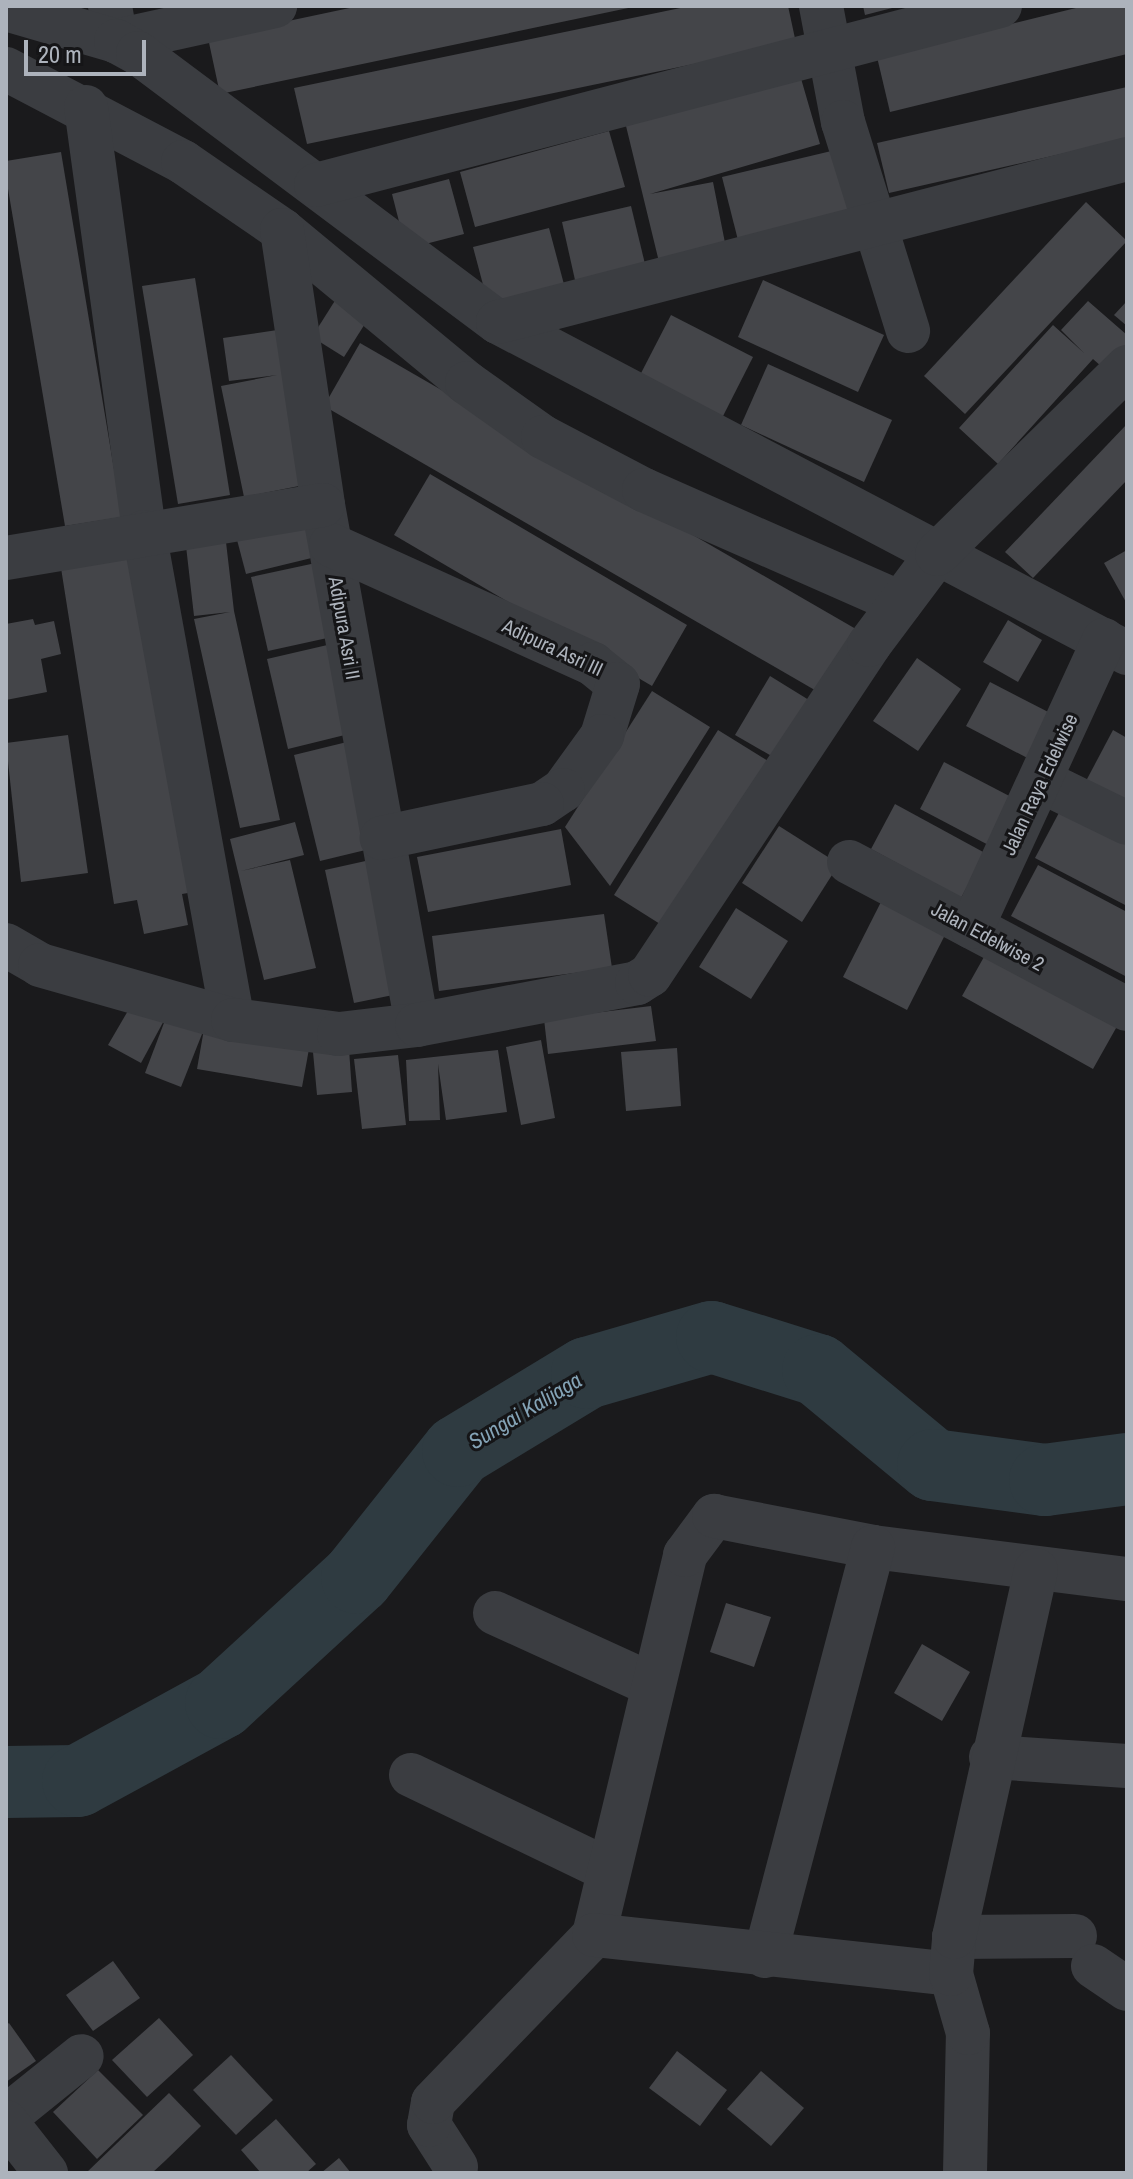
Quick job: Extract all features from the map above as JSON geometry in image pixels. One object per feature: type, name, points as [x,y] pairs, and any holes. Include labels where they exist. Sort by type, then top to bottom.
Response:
[{"type":"street","points":[[6,9],[113,24],[275,6]]},
{"type":"street","points":[[821,6],[843,122],[908,331]]},
{"type":"street","points":[[316,185],[1000,6]]},
{"type":"street","points":[[113,24],[316,185],[498,322],[937,554],[1119,640]]},
{"type":"street","points":[[6,69],[86,107],[183,162],[282,230],[467,383],[543,437],[644,490],[900,603]]},
{"type":"street","points":[[86,107],[144,532],[233,1020]]},
{"type":"street","points":[[498,322],[1127,159]]},
{"type":"street","name":"Adipura Asri II","points":[[282,230],[327,525],[417,1025]]},
{"type":"street","points":[[6,945],[40,965],[233,1020],[339,1034],[417,1025],[622,990],[650,975],[900,603],[937,554],[1127,367]]},
{"type":"street","points":[[6,558],[144,532],[327,525]]},
{"type":"street","name":"Adipura Asri III","points":[[327,525],[617,678],[618,684],[602,736],[563,790],[542,804],[382,838]]},
{"type":"street","name":"Jalan Raya Edelwise","points":[[972,927],[1043,782],[1119,640]]},
{"type":"street","points":[[1043,782],[1127,823]]},
{"type":"street","name":"Jalan Edelwise 2","points":[[849,862],[1127,1009]]},
{"type":"street","points":[[456,2167],[429,2125],[433,2102],[594,1935],[606,1869],[685,1555],[714,1516],[873,1547],[1036,1570],[1127,1579]]},
{"type":"street","points":[[765,1956],[873,1547]]},
{"type":"street","points":[[965,2173],[968,2033],[953,1956],[991,1757],[1036,1570]]},
{"type":"street","points":[[495,1613],[653,1685]]},
{"type":"street","points":[[991,1757],[1127,1766]]},
{"type":"street","points":[[411,1775],[606,1869]]},
{"type":"street","points":[[594,1935],[765,1956],[953,1956],[1098,1964]]},
{"type":"street","points":[[46,2173],[6,2120],[82,2056]]},
{"type":"building","points":[[359,6],[633,7],[220,94],[208,38]]},
{"type":"building","points":[[690,6],[788,6],[796,43],[307,144],[294,88]]},
{"type":"building","points":[[863,6],[896,6],[896,7],[865,15]]},
{"type":"building","points":[[1084,6],[1127,6],[1127,54],[890,112],[877,57]]},
{"type":"building","points":[[800,75],[820,144],[650,194],[713,182],[727,253],[660,266],[626,126]]},
{"type":"building","points":[[1127,87],[1127,139],[889,193],[877,143]]},
{"type":"building","points":[[609,131],[625,187],[475,227],[460,172]]},
{"type":"building","points":[[844,148],[863,222],[741,252],[722,177]]},
{"type":"building","points":[[61,152],[122,517],[65,526],[6,177],[6,161]]},
{"type":"building","points":[[449,179],[464,234],[406,249],[392,194]]},
{"type":"building","points":[[1086,202],[1127,241],[965,414],[924,376]]},
{"type":"building","points":[[631,206],[645,264],[575,280],[562,222]]},
{"type":"building","points":[[549,228],[566,292],[490,311],[473,247]]},
{"type":"building","points":[[195,278],[230,495],[178,504],[142,286]]},
{"type":"building","points":[[763,280],[884,335],[858,392],[738,337]]},
{"type":"building","points":[[336,299],[368,319],[344,357],[312,337]]},
{"type":"building","points":[[1088,301],[1127,335],[1127,357],[1111,375],[1093,359],[998,464],[959,428],[1053,325],[1084,353],[1061,330]]},
{"type":"building","points":[[1127,301],[1127,326],[1114,315]]},
{"type":"building","points":[[671,315],[753,357],[720,422],[638,379]]},
{"type":"building","points":[[284,329],[314,483],[244,497],[221,386],[277,375],[229,381],[223,338]]},
{"type":"building","points":[[360,343],[868,636],[832,700],[324,406]]},
{"type":"building","points":[[768,364],[892,420],[864,482],[741,425]]},
{"type":"building","points":[[1127,424],[1127,480],[1033,578],[1005,552]]},
{"type":"building","points":[[430,474],[687,625],[652,686],[394,535]]},
{"type":"building","points":[[318,515],[328,554],[246,574],[236,536]]},
{"type":"building","points":[[226,542],[234,611],[280,820],[240,828],[194,619],[230,612],[194,616],[186,546]]},
{"type":"building","points":[[1127,550],[1127,604],[1104,563]]},
{"type":"building","points":[[135,557],[188,893],[182,894],[188,925],[144,934],[137,900],[114,904],[61,568]]},
{"type":"building","points":[[325,561],[341,635],[268,651],[251,577]]},
{"type":"building","points":[[33,619],[35,625],[54,621],[61,654],[41,659],[47,692],[6,700],[6,624]]},
{"type":"building","points":[[1008,620],[1042,640],[1018,682],[983,662]]},
{"type":"building","points":[[336,643],[357,732],[288,749],[267,659]]},
{"type":"building","points":[[917,658],[961,689],[918,751],[873,721]]},
{"type":"building","points":[[770,676],[817,705],[782,762],[735,735]]},
{"type":"building","points":[[990,682],[1058,717],[1035,762],[966,726]]},
{"type":"building","points":[[652,691],[710,727],[610,886],[565,827]]},
{"type":"building","points":[[718,730],[773,764],[668,929],[614,895]]},
{"type":"building","points":[[1113,730],[1127,738],[1127,803],[1086,781]]},
{"type":"building","points":[[68,735],[88,873],[21,882],[6,743]]},
{"type":"building","points":[[351,741],[378,847],[320,861],[294,755]]},
{"type":"building","points":[[944,762],[1021,802],[996,849],[920,809]]},
{"type":"building","points":[[895,804],[985,853],[961,898],[871,849]]},
{"type":"building","points":[[1062,807],[1127,841],[1127,906],[1035,858]]},
{"type":"building","points":[[295,822],[304,855],[241,871],[290,860],[316,968],[264,980],[230,839]]},
{"type":"building","points":[[779,826],[839,864],[802,922],[742,883]]},
{"type":"building","points":[[561,829],[571,885],[428,912],[417,857]]},
{"type":"building","points":[[370,860],[398,994],[354,1003],[325,870]]},
{"type":"building","points":[[1038,865],[1127,912],[1127,977],[1011,916]]},
{"type":"building","points":[[883,898],[947,931],[907,1010],[843,977]]},
{"type":"building","points":[[736,908],[788,941],[751,999],[699,967]]},
{"type":"building","points":[[604,914],[612,968],[439,991],[432,936]]},
{"type":"building","points":[[989,948],[1120,1021],[1093,1069],[962,996]]},
{"type":"building","points":[[136,997],[167,1015],[141,1063],[108,1045]]},
{"type":"building","points":[[651,1006],[656,1041],[548,1054],[544,1019]]},
{"type":"building","points":[[167,1015],[204,1029],[181,1087],[145,1073]]},
{"type":"building","points":[[204,1029],[309,1049],[302,1087],[197,1069]]},
{"type":"building","points":[[541,1040],[555,1118],[521,1125],[506,1047]]},
{"type":"building","points":[[677,1048],[681,1106],[626,1111],[621,1052]]},
{"type":"building","points":[[349,1049],[352,1092],[317,1095],[313,1052]]},
{"type":"building","points":[[498,1050],[507,1112],[446,1120],[438,1064],[440,1120],[409,1121],[406,1060]]},
{"type":"building","points":[[398,1055],[406,1125],[362,1129],[354,1059]]},
{"type":"building","points":[[726,1603],[771,1617],[754,1667],[710,1652]]},
{"type":"building","points":[[922,1644],[970,1672],[942,1721],[894,1693]]},
{"type":"building","points":[[113,1961],[140,1998],[93,2031],[66,1995]]},
{"type":"building","points":[[159,2018],[193,2055],[147,2097],[112,2060]]},
{"type":"building","points":[[9,2023],[36,2061],[6,2082],[6,2025]]},
{"type":"building","points":[[677,2051],[727,2090],[700,2126],[649,2088]]},
{"type":"building","points":[[231,2055],[273,2100],[236,2135],[193,2090]]},
{"type":"building","points":[[98,2070],[143,2115],[97,2159],[53,2112]]},
{"type":"building","points":[[761,2071],[804,2108],[771,2146],[727,2109]]},
{"type":"building","points":[[169,2093],[201,2126],[166,2160],[152,2173],[86,2173]]},
{"type":"building","points":[[276,2119],[316,2164],[306,2173],[261,2173],[241,2150]]},
{"type":"building","points":[[339,2158],[351,2173],[321,2173]]},
{"type":"waterway","name":"Sungai Kalijaga","points":[[6,1782],[78,1781],[221,1703],[357,1578],[458,1451],[587,1373],[712,1337],[818,1370],[933,1465],[1045,1480],[1127,1469]]}]
